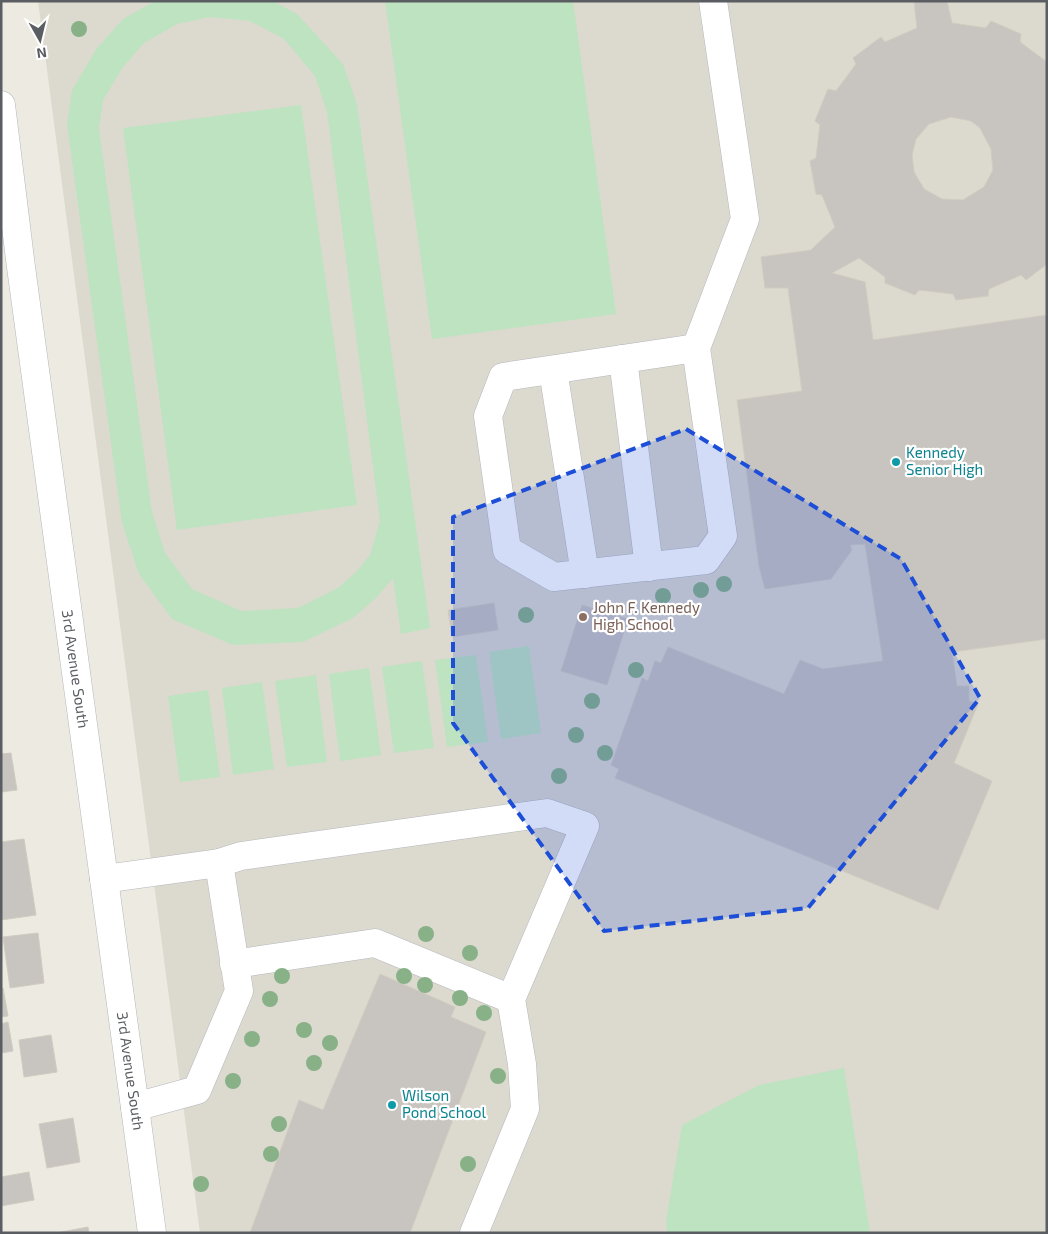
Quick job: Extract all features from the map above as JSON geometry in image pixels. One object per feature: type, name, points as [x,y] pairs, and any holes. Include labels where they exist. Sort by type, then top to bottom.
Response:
[{"type":"street","points":[[696,348],[503,377],[488,416],[507,550],[554,577],[706,560],[723,536],[696,348],[745,218],[712,1]]},
{"type":"street","name":"3rd Avenue South","points":[[1,105],[11,268],[104,879],[152,1233]]},
{"type":"street","points":[[623,359],[649,566]]},
{"type":"street","points":[[553,370],[585,574]]},
{"type":"street","points":[[104,879],[220,863],[241,856],[547,813],[585,826],[511,999],[522,1064],[525,1110],[474,1233]]},
{"type":"street","points":[[135,1107],[196,1090],[239,991],[220,863]]},
{"type":"street","points":[[234,964],[375,943],[511,999]]},
{"type":"highlighted area","points":[[686,429],[901,559],[980,698],[808,908],[604,931],[453,723],[453,517]]},
{"type":"shaded area","name":"John F. Kennedy High School","points":[[38,1],[1047,1],[1047,1233],[200,1233]]},
{"type":"green space","points":[[155,1],[273,1],[297,14],[343,64],[357,104],[430,628],[401,634],[393,578],[376,598],[353,618],[303,642],[233,645],[172,619],[139,574],[122,523],[67,125],[72,90],[97,48],[123,19]],"holes":[[[210,17],[250,21],[284,39],[315,76],[327,112],[380,521],[370,555],[356,572],[338,588],[298,608],[241,611],[192,589],[165,553],[152,512],[99,129],[103,100],[123,67],[144,43],[177,24]]]},
{"type":"green space","points":[[385,1],[573,1],[616,314],[432,339]]},
{"type":"green space","points":[[301,105],[357,505],[177,530],[123,128]]},
{"type":"green space","points":[[529,646],[541,733],[501,739],[489,652]]},
{"type":"green space","points":[[476,655],[488,742],[447,747],[435,660]]},
{"type":"green space","points":[[422,661],[434,748],[394,753],[382,667]]},
{"type":"green space","points":[[369,668],[381,755],[340,761],[329,674]]},
{"type":"green space","points":[[316,675],[327,762],[287,767],[275,681]]},
{"type":"green space","points":[[262,682],[274,769],[233,775],[222,688]]},
{"type":"green space","points":[[208,690],[220,777],[180,782],[168,696]]},
{"type":"green space","points":[[844,1068],[870,1233],[667,1233],[666,1221],[682,1125],[759,1085]]},
{"type":"building","name":"Kennedy Senior High","points":[[914,1],[947,1],[952,23],[986,28],[991,21],[1021,34],[1020,42],[1047,62],[1047,264],[1026,280],[1021,275],[989,289],[988,296],[956,300],[953,294],[919,290],[915,295],[885,283],[885,277],[859,258],[832,273],[865,282],[873,340],[1047,315],[1047,639],[952,652],[957,686],[969,686],[969,701],[978,704],[954,763],[992,781],[938,910],[615,778],[619,769],[611,765],[642,678],[648,681],[655,661],[661,663],[668,647],[784,694],[800,660],[823,669],[883,661],[865,544],[850,545],[852,550],[831,579],[765,589],[759,566],[737,400],[802,391],[788,288],[765,288],[761,257],[811,250],[835,227],[822,195],[816,194],[810,161],[816,158],[820,125],[815,121],[828,89],[836,91],[856,64],[853,58],[881,37],[885,42],[917,28]],"holes":[[[951,117],[971,121],[980,128],[991,149],[993,170],[984,187],[963,200],[942,199],[924,189],[914,172],[912,155],[916,139],[929,124]]]},
{"type":"building","points":[[494,603],[498,630],[452,637],[448,610]]},
{"type":"building","points":[[582,605],[628,619],[607,685],[561,671]]},
{"type":"building","points":[[11,753],[17,790],[1,792],[1,754]]},
{"type":"building","points":[[24,839],[36,915],[1,920],[1,842]]},
{"type":"building","points":[[38,933],[44,983],[10,988],[3,937]]},
{"type":"building","name":"Wilson Pond School","points":[[380,974],[455,1007],[451,1017],[486,1032],[410,1233],[250,1233],[299,1100],[323,1110]]},
{"type":"building","points":[[1,988],[3,988],[8,1016],[1,1017]]},
{"type":"building","points":[[8,1022],[13,1051],[1,1053],[1,1024]]},
{"type":"building","points":[[51,1035],[57,1072],[24,1077],[19,1040]]},
{"type":"building","points":[[73,1118],[80,1162],[47,1168],[39,1124]]},
{"type":"building","points":[[29,1172],[34,1200],[1,1206],[1,1177]]},
{"type":"building","points":[[88,1227],[89,1233],[56,1233]]},
{"type":"place","name":"Kennedy Senior High","points":[[896,462]]},
{"type":"place","name":"John F. Kennedy High School","points":[[583,617]]},
{"type":"place","name":"Wilson Pond School","points":[[392,1105]]}]
